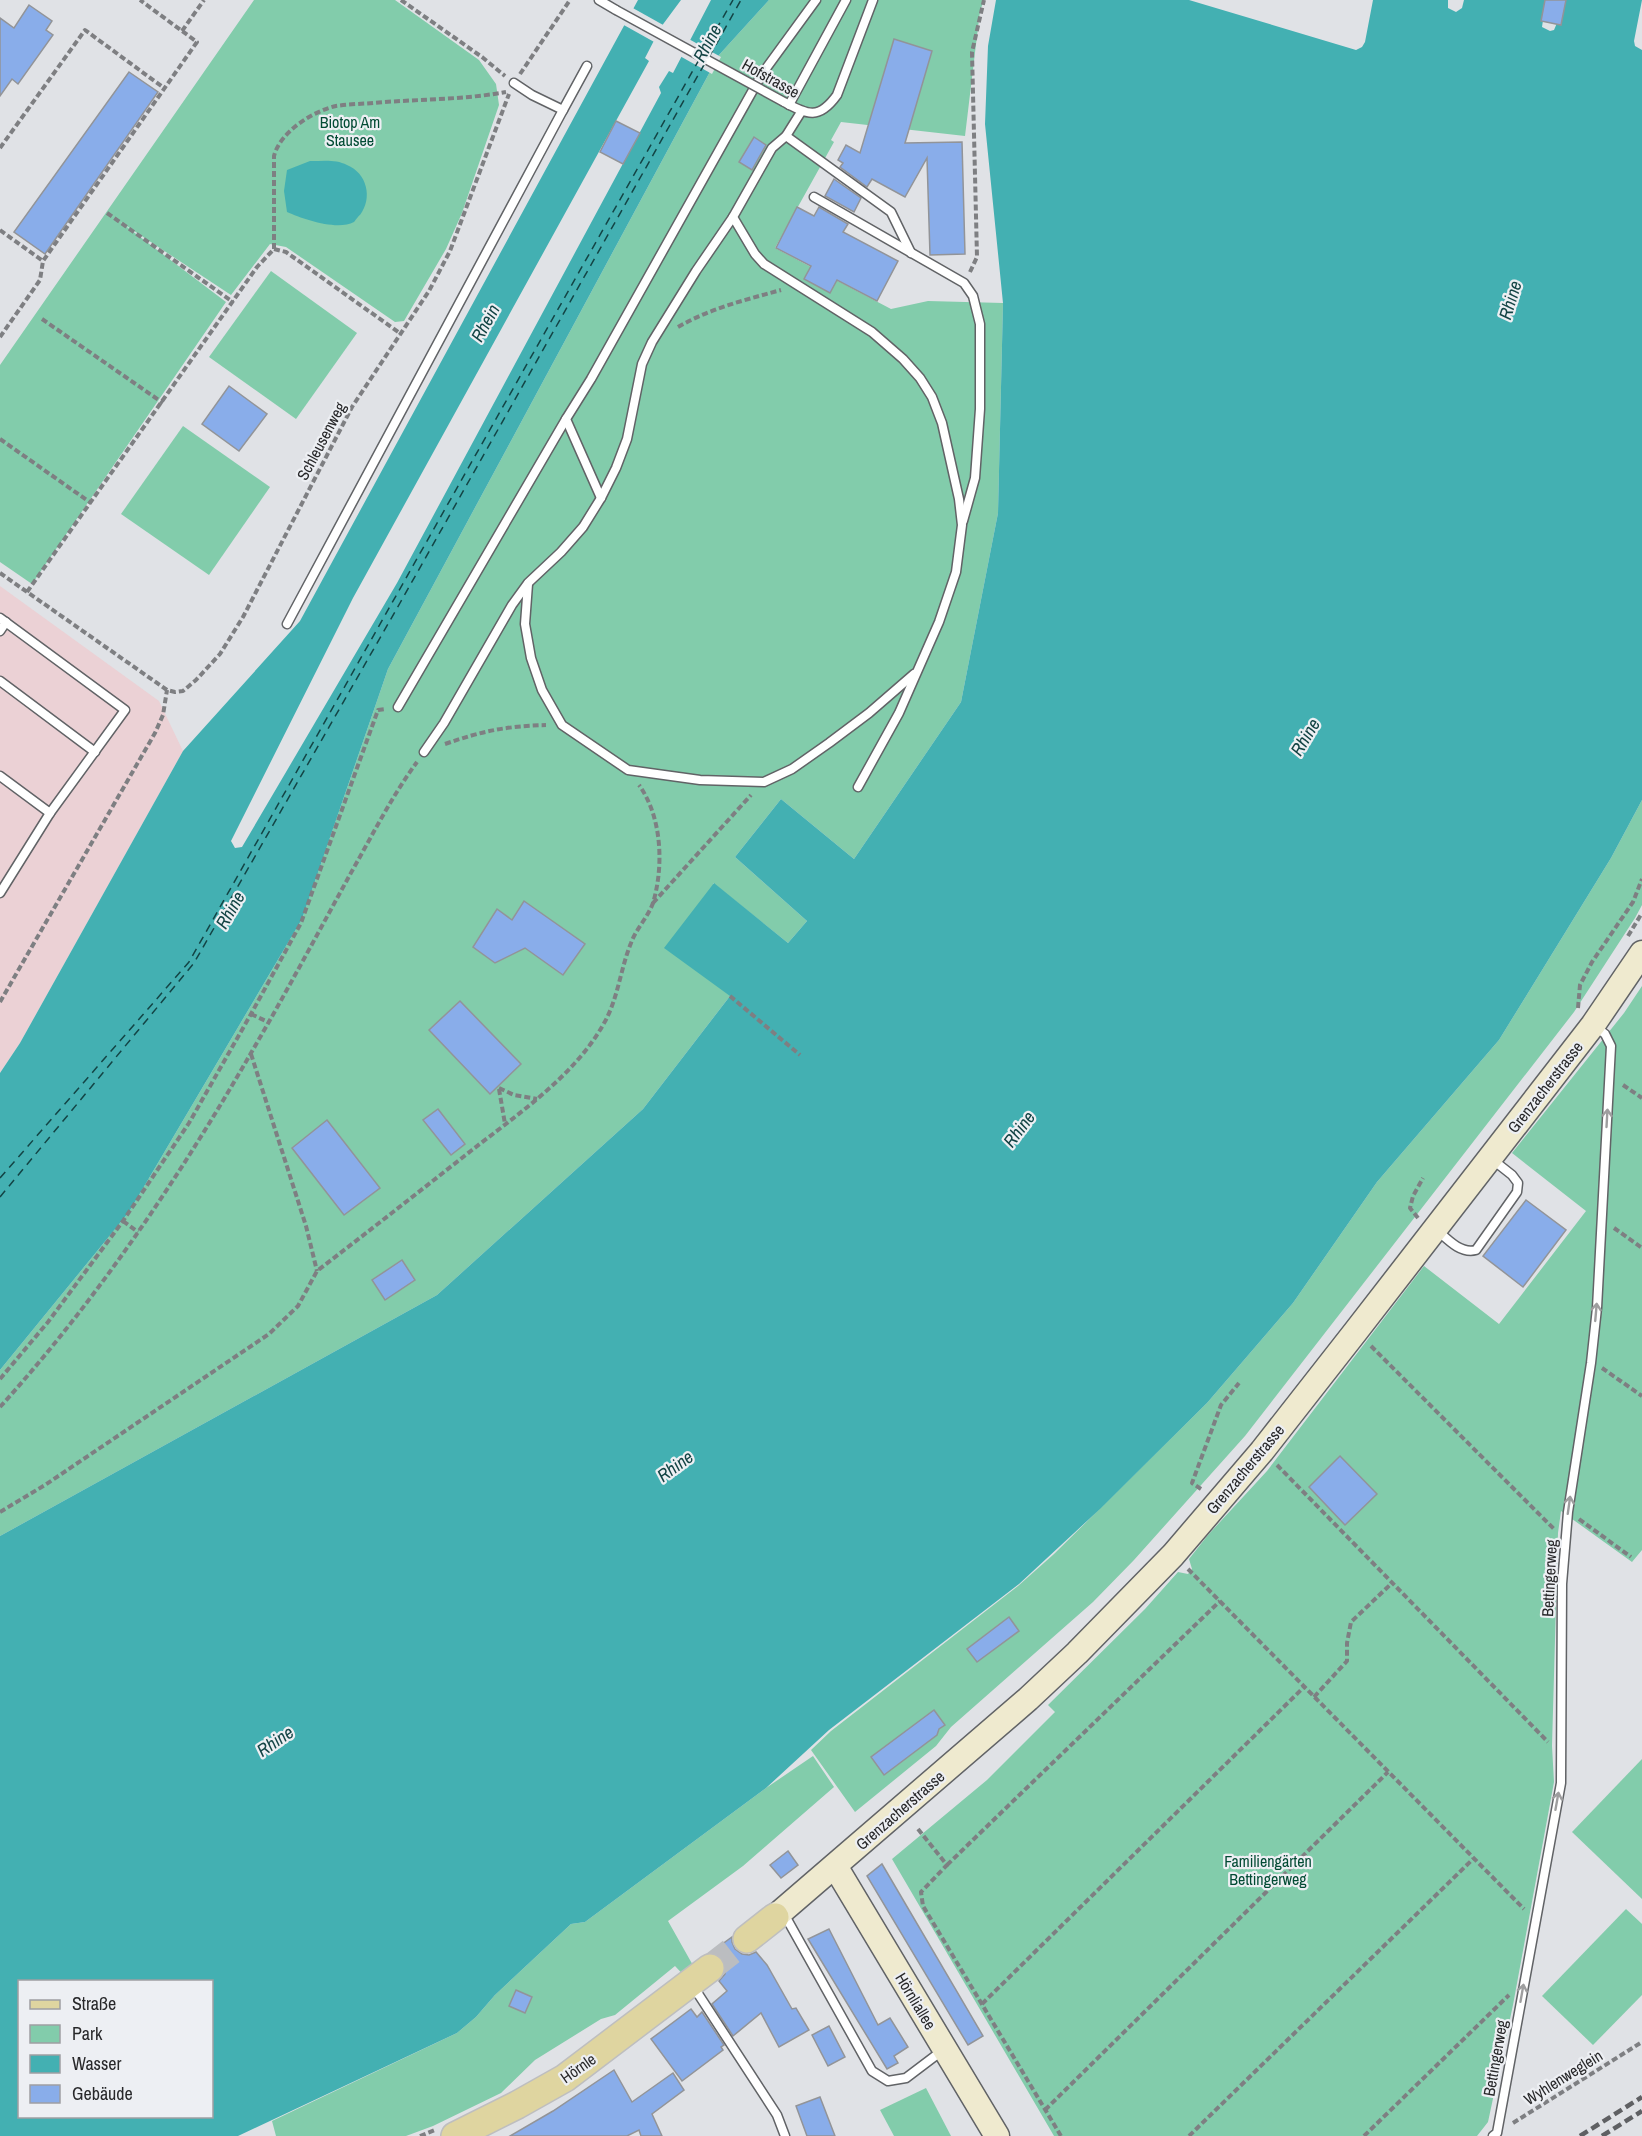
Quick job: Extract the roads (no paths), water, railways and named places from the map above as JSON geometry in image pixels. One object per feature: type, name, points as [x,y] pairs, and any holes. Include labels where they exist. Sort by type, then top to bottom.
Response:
[{"type":"main road","name":"Grenzacherstrasse","points":[[779,1914],[1029,1699],[1173,1555],[1262,1450],[1356,1332],[1426,1219],[1490,1158],[1588,1014],[1642,953]]},
{"type":"main road","name":"Hörnliallee","points":[[835,1866],[997,2136]]},
{"type":"main road","points":[[747,1939],[779,1914]]},
{"type":"main road","name":"Hörnle","points":[[455,2136],[565,2078],[700,1975]]},
{"type":"lane","name":"Hofstrasse","points":[[598,0],[801,112],[813,113],[823,110],[837,95],[873,0]]},
{"type":"lane","points":[[398,707],[608,349],[762,74],[816,0]]},
{"type":"lane","points":[[786,103],[846,0]]},
{"type":"lane","points":[[287,624],[587,66]]},
{"type":"lane","points":[[512,87],[563,110]]},
{"type":"lane","points":[[424,752],[444,723],[512,605],[528,584],[583,527],[601,498],[627,439],[642,364],[652,342],[733,217],[772,148],[786,136],[801,112]]},
{"type":"lane","points":[[786,136],[891,212],[911,253]]},
{"type":"lane","points":[[814,197],[964,283],[973,296],[980,324],[980,398],[975,478],[962,525],[956,572],[939,622],[899,713],[858,788]]},
{"type":"lane","points":[[733,217],[755,254],[764,264],[872,332],[903,359],[920,378],[932,397],[942,423],[962,525]]},
{"type":"lane","points":[[566,419],[601,498]]},
{"type":"lane","points":[[528,584],[525,624],[531,658],[543,690],[562,725],[628,770],[700,780],[764,782],[792,769],[829,743],[917,672]]},
{"type":"lane","points":[[0,631],[3,620],[125,710],[50,813],[0,893]]},
{"type":"lane","points":[[0,681],[95,752]]},
{"type":"lane","points":[[0,776],[50,813]]},
{"type":"lane","name":"Bettingerweg","points":[[1495,2134],[1561,1783],[1562,1584],[1568,1512],[1591,1363],[1597,1308],[1610,1076],[1611,1046],[1605,1034],[1588,1014]]},
{"type":"lane","points":[[1426,1219],[1461,1249],[1469,1252],[1476,1250],[1517,1192],[1518,1183],[1512,1175],[1490,1158]]},
{"type":"lane","points":[[779,1914],[872,2072],[888,2080],[906,2078],[945,2049]]},
{"type":"lane","name":"Hörnle","points":[[700,1975],[777,2115],[785,2136]]},
{"type":"water","points":[[638,0],[681,0],[661,27],[645,58],[649,61],[353,598],[231,841],[235,848],[242,847],[397,583],[661,93],[659,87],[669,71],[673,73],[711,0],[769,0],[719,55],[388,669],[302,919],[129,1212],[0,1370],[0,1073],[20,1043],[183,751],[300,621]]},
{"type":"water","name":"Rhine","points":[[996,0],[1189,0],[1356,50],[1365,42],[1373,0],[1448,0],[1448,8],[1456,12],[1462,8],[1464,0],[1546,0],[1542,27],[1550,31],[1554,30],[1557,23],[1561,0],[1642,0],[1634,41],[1635,46],[1642,50],[1642,800],[1611,858],[1499,1040],[1377,1182],[1293,1303],[1207,1403],[1100,1509],[1019,1584],[829,1730],[766,1788],[585,1922],[571,1924],[457,2033],[238,2136],[0,2136],[0,1536],[437,1295],[643,1109],[730,996],[664,948],[714,883],[788,943],[807,921],[735,857],[781,799],[854,859],[961,702],[998,513],[1003,303],[985,124],[988,46]]},
{"type":"water","points":[[310,161],[343,163],[359,174],[367,194],[364,208],[354,222],[330,225],[287,212],[284,191],[287,170]]},
{"type":"tunnel","points":[[710,1968],[747,1939]]},
{"type":"railway","points":[[1580,2136],[1642,2097]]},
{"type":"railway","points":[[1602,2136],[1642,2111]]},
{"type":"park label","name":"Biotop Am Stausee","points":[[350,131]]},
{"type":"park label","name":"Familiengärten Bettingerweg","points":[[1268,1870]]},
{"type":"water label","name":"Rhein","points":[[485,323]]}]
